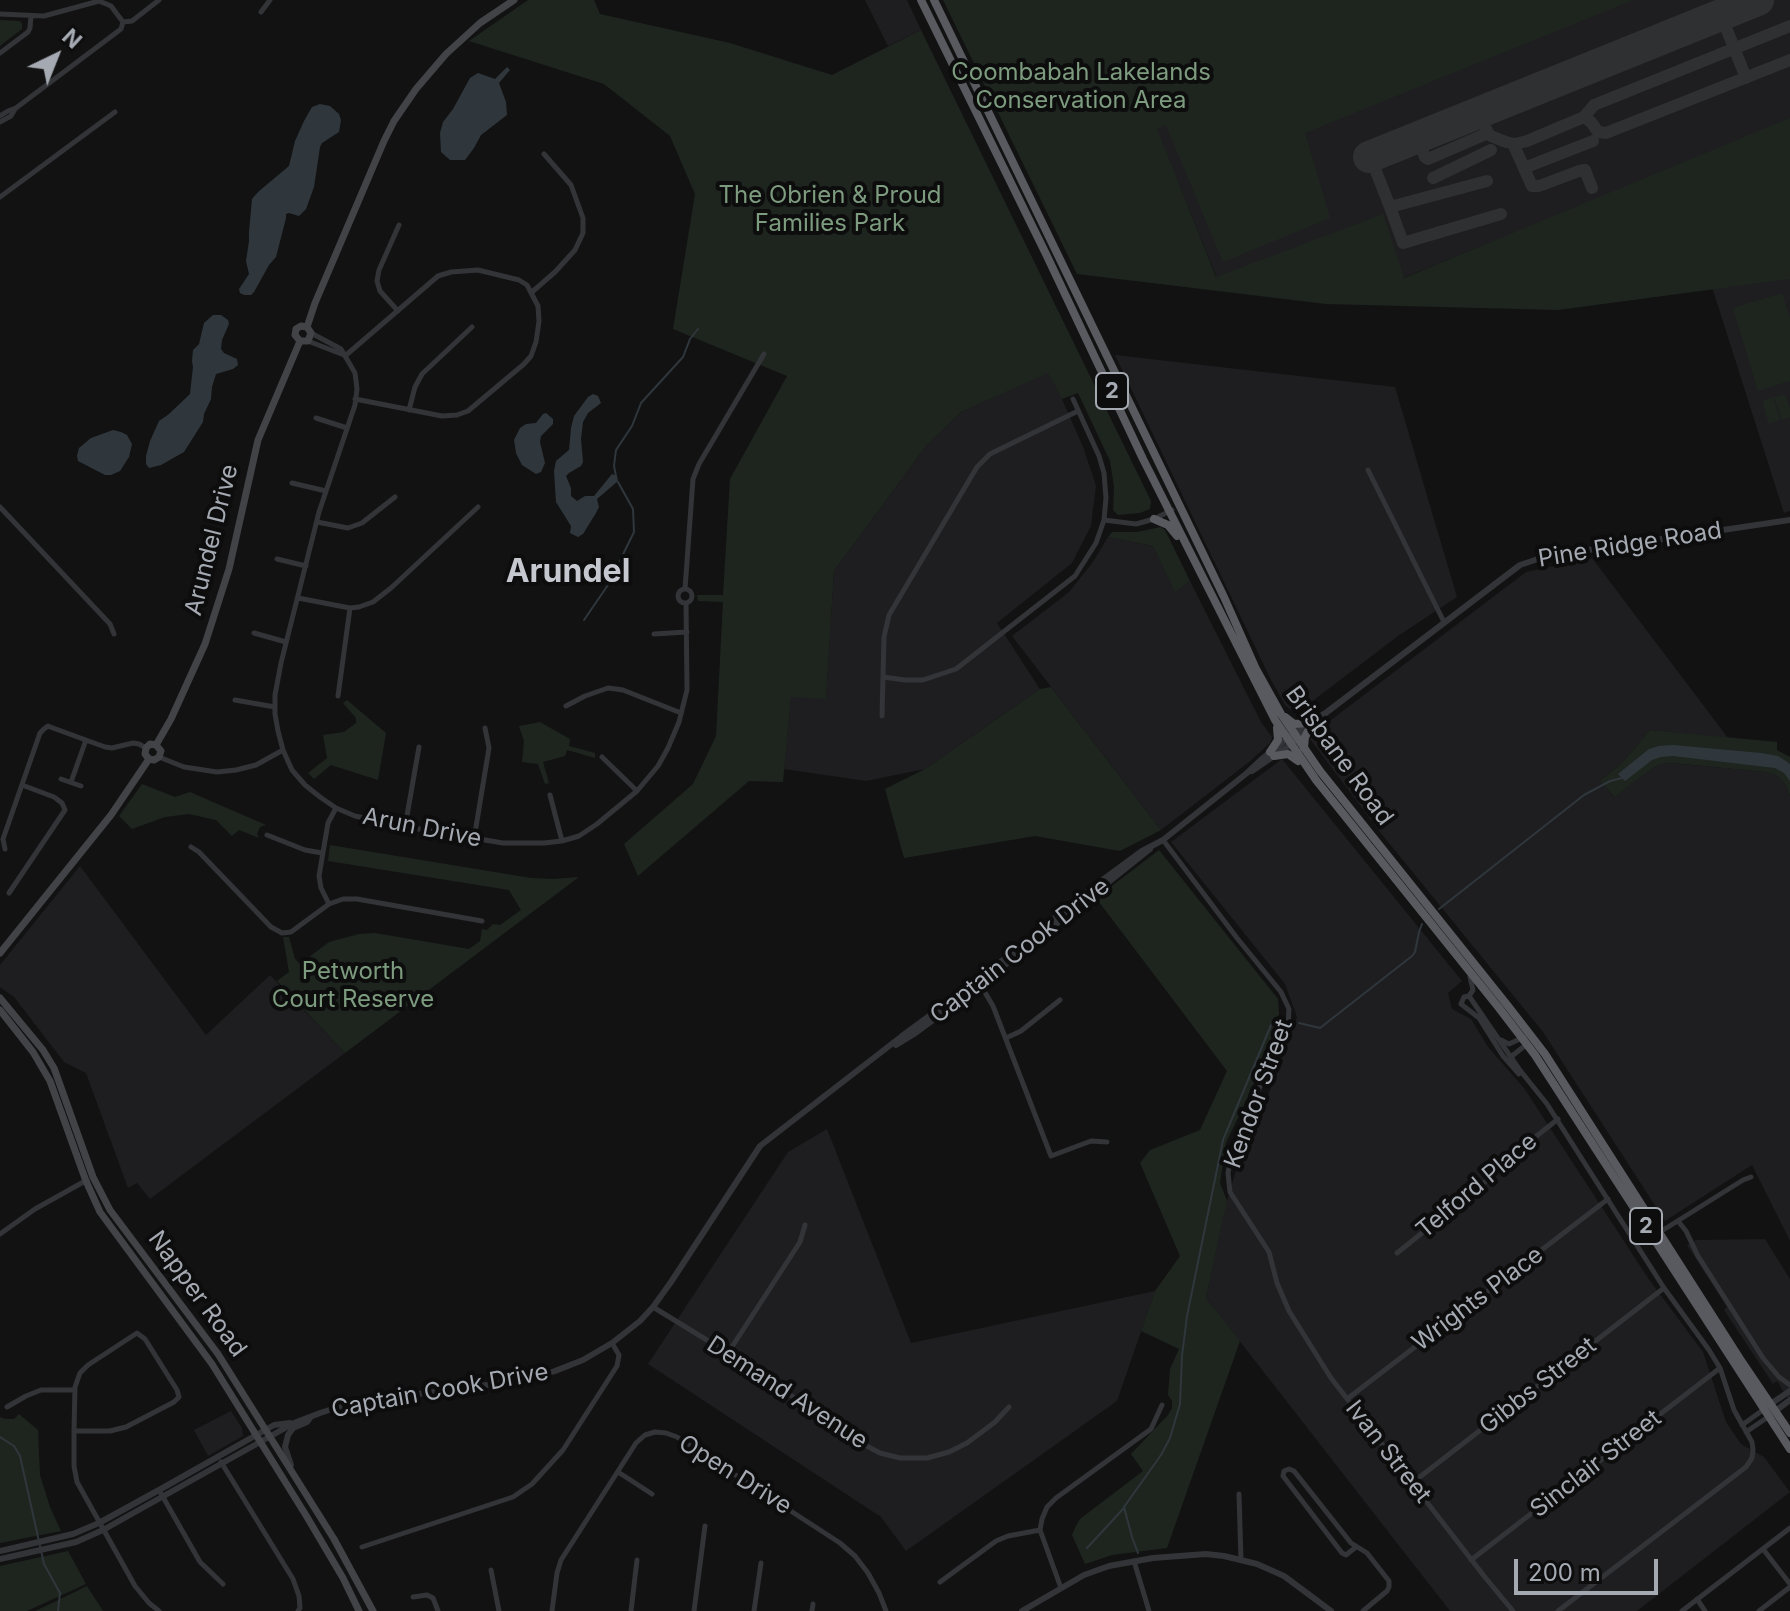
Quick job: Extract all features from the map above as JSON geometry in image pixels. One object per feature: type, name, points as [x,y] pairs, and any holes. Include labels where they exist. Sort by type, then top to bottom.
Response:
[{"type":"highway","name":"Brisbane Road","points":[[921,0],[1199,571],[1311,772],[1528,1039],[1769,1411],[1790,1433]]},
{"type":"highway","name":"Brisbane Road","points":[[934,0],[1224,597],[1278,717]]},
{"type":"highway","points":[[1154,519],[1171,528],[1199,571]]},
{"type":"highway","points":[[1304,750],[1310,725],[1294,724],[1278,717],[1278,740],[1272,754],[1291,755],[1311,772]]},
{"type":"highway","name":"Brisbane Road","points":[[1292,739],[1304,750],[1570,1091],[1660,1232],[1790,1449]]},
{"type":"main road","name":"Arundel Drive","points":[[156,745],[205,644],[229,569],[258,440],[307,336],[317,299],[384,141],[416,89],[446,54],[480,23],[514,0]]},
{"type":"main road","points":[[150,744],[156,745],[161,751],[159,757],[149,759],[145,754],[146,748],[150,744]]},
{"type":"main road","points":[[0,953],[111,815],[149,759]]},
{"type":"main road","name":"Napper Road","points":[[0,998],[54,1068],[100,1212],[212,1364],[307,1517],[359,1611]]},
{"type":"main road","name":"Napper Road","points":[[0,1010],[33,1052],[50,1081],[90,1179],[114,1216],[211,1344],[334,1539],[373,1611]]},
{"type":"street","points":[[0,14],[44,16],[99,0],[111,6],[123,22]]},
{"type":"street","points":[[123,22],[132,21],[159,0]]},
{"type":"street","points":[[261,12],[270,0]]},
{"type":"street","points":[[0,53],[28,32],[31,16]]},
{"type":"street","points":[[0,116],[16,108],[121,29],[123,22]]},
{"type":"street","points":[[0,122],[11,116],[16,108]]},
{"type":"street","points":[[0,197],[115,112]]},
{"type":"street","points":[[532,292],[575,250],[583,233],[583,218],[571,185],[544,154]]},
{"type":"street","points":[[398,311],[380,291],[377,281],[399,225]]},
{"type":"street","points":[[307,336],[336,345],[345,356],[438,276],[464,270],[478,270],[519,280],[532,292],[538,306],[539,321],[531,356],[468,411],[442,416],[355,399]]},
{"type":"street","points":[[409,410],[422,374],[472,327]]},
{"type":"street","points":[[685,589],[693,479],[764,354]]},
{"type":"street","name":"Arun Drive","points":[[345,356],[355,373],[355,399],[317,522],[275,695],[278,731],[292,770],[305,785],[336,808],[355,816],[474,839],[524,844],[562,841],[579,836],[637,791],[663,757],[679,722],[687,690],[686,603]]},
{"type":"street","points":[[883,677],[923,680],[956,669],[1075,576],[1091,552],[1104,520],[1106,498],[1099,456],[1073,399]]},
{"type":"street","points":[[882,716],[884,637],[889,615],[977,467],[990,454],[1078,411]]},
{"type":"street","points":[[316,418],[347,428]]},
{"type":"street","points":[[1368,470],[1444,622]]},
{"type":"street","points":[[292,483],[326,491]]},
{"type":"street","points":[[317,522],[348,528],[362,523],[395,497]]},
{"type":"street","points":[[0,507],[110,624],[114,634]]},
{"type":"street","points":[[298,598],[350,608],[373,602],[478,507]]},
{"type":"street","points":[[1104,520],[1128,524],[1154,519],[1179,507]]},
{"type":"street","name":"Pine Ridge Road","points":[[1292,739],[1515,568],[1528,562],[1575,552],[1790,520]]},
{"type":"street","points":[[277,559],[306,566]]},
{"type":"street","points":[[685,589],[692,596],[686,603],[678,597],[679,592],[685,589]]},
{"type":"street","points":[[338,696],[350,608]]},
{"type":"street","points":[[654,634],[687,632]]},
{"type":"street","points":[[254,633],[286,642]]},
{"type":"street","points":[[566,706],[608,688],[623,690],[681,713]]},
{"type":"street","points":[[235,700],[275,707]]},
{"type":"street","points":[[5,849],[3,839],[40,733],[48,726],[112,748],[133,743],[146,748]]},
{"type":"street","points":[[474,839],[489,748],[485,728]]},
{"type":"street","name":"Captain Cook Drive","points":[[31,1548],[49,1545],[101,1526],[258,1439],[274,1425],[294,1423],[348,1404],[525,1380],[583,1360],[612,1343],[653,1307],[760,1146],[978,983],[1086,892],[1142,851],[1163,840],[1292,739]]},
{"type":"street","points":[[71,782],[86,740]]},
{"type":"street","points":[[405,827],[419,747]]},
{"type":"street","points":[[159,757],[184,767],[217,772],[256,765],[283,750]]},
{"type":"street","points":[[602,757],[637,791]]},
{"type":"street","points":[[61,779],[81,786]]},
{"type":"street","points":[[9,893],[65,810],[54,797],[22,785]]},
{"type":"street","points":[[550,795],[562,841]]},
{"type":"street","points":[[329,904],[319,876],[328,823],[336,808]]},
{"type":"street","points":[[267,835],[305,850],[322,853]]},
{"type":"street","name":"Kendor Street","points":[[1163,840],[1281,992],[1289,1009],[1288,1026],[1240,1130],[1228,1173],[1230,1192],[1269,1252],[1277,1283]]},
{"type":"street","points":[[191,847],[271,927],[282,933],[291,932],[329,904],[343,899],[482,921]]},
{"type":"street","points":[[1464,964],[1473,986],[1461,1004],[1481,1020],[1513,1068],[1542,1096],[1558,1119],[1664,1288],[1720,1368],[1732,1405],[1753,1450],[1746,1467],[1558,1611]]},
{"type":"street","points":[[978,983],[990,999],[1051,1156],[1091,1141],[1107,1142]]},
{"type":"street","points":[[1469,996],[1526,1079]]},
{"type":"street","points":[[1006,1038],[1021,1031],[1060,1000]]},
{"type":"street","points":[[1493,1030],[1507,1044],[1528,1039]]},
{"type":"street","points":[[1512,1056],[1528,1039]]},
{"type":"street","points":[[1501,1052],[1512,1056]]},
{"type":"street","name":"Telford Place","points":[[1397,1253],[1558,1119]]},
{"type":"street","points":[[1660,1232],[1751,1177]]},
{"type":"street","points":[[0,1234],[35,1209],[90,1179]]},
{"type":"street","name":"Wrights Place","points":[[1347,1399],[1608,1199]]},
{"type":"street","points":[[1678,1221],[1763,1358],[1790,1388],[1787,1401],[1742,1425]]},
{"type":"street","points":[[728,1353],[800,1242],[805,1225]]},
{"type":"street","name":"Ivan Street","points":[[1277,1283],[1289,1311],[1331,1378],[1513,1611]]},
{"type":"street","name":"Gibbs Street","points":[[1412,1483],[1664,1288]]},
{"type":"street","name":"Demand Avenue","points":[[653,1307],[880,1453],[900,1458],[927,1458],[949,1452],[967,1443],[1009,1407]]},
{"type":"street","points":[[74,1431],[110,1431],[126,1427],[179,1397],[145,1339],[137,1333],[80,1373],[75,1390],[74,1431],[74,1466],[77,1482],[135,1586],[159,1611]]},
{"type":"street","points":[[362,1547],[513,1497],[532,1484],[563,1450],[617,1366],[619,1355],[612,1343]]},
{"type":"street","name":"Sinclair Street","points":[[1471,1560],[1720,1368]]},
{"type":"street","points":[[1779,1377],[1787,1401]]},
{"type":"street","points":[[7,1407],[41,1390],[75,1390]]},
{"type":"street","points":[[1061,1588],[1040,1530],[1047,1507],[1151,1429],[1162,1405]]},
{"type":"street","points":[[1747,1434],[1769,1411]]},
{"type":"street","points":[[294,1476],[285,1442],[290,1432],[313,1415]]},
{"type":"street","name":"Open Drive","points":[[552,1611],[561,1560],[636,1443],[645,1435],[655,1432],[677,1437],[840,1543],[868,1573],[886,1611]]},
{"type":"street","points":[[220,1460],[293,1579],[299,1596],[298,1611]]},
{"type":"street","points":[[1356,1547],[1346,1555],[1342,1553],[1283,1476],[1284,1471],[1294,1471],[1351,1543],[1367,1553],[1389,1581],[1387,1591],[1363,1611]]},
{"type":"street","points":[[618,1472],[652,1494]]},
{"type":"street","points":[[161,1494],[200,1562],[223,1584]]},
{"type":"street","points":[[1239,1494],[1241,1560]]},
{"type":"street","points":[[694,1611],[705,1526]]},
{"type":"street","points":[[1682,1611],[1790,1528]]},
{"type":"street","points":[[940,1582],[996,1541],[1040,1530]]},
{"type":"street","points":[[0,1551],[31,1548]]},
{"type":"street","points":[[0,1559],[31,1548]]},
{"type":"street","points":[[1759,1611],[1790,1586],[1763,1549]]},
{"type":"street","points":[[1022,1611],[1061,1588],[1109,1566],[1206,1554],[1257,1564],[1284,1576],[1331,1611]]},
{"type":"street","points":[[631,1611],[637,1560]]},
{"type":"street","points":[[1134,1561],[1149,1611]]},
{"type":"street","points":[[754,1611],[761,1563]]},
{"type":"street","points":[[491,1570],[499,1611]]},
{"type":"street","points":[[413,1597],[427,1595],[433,1598],[438,1611]]},
{"type":"street","points":[[1697,1599],[1705,1611]]},
{"type":"shaded area","points":[[865,0],[907,0],[921,30],[888,46]]},
{"type":"shaded area","points":[[1471,0],[1790,0],[1790,121],[1403,278],[1382,215],[1217,278],[1156,129]]},
{"type":"shaded area","points":[[507,67],[510,70],[499,83],[507,115],[481,135],[465,160],[450,160],[441,152],[443,122],[470,78],[478,73],[495,79]]},
{"type":"shaded area","points":[[320,104],[330,106],[339,114],[339,132],[320,147],[314,187],[306,209],[299,216],[286,214],[276,257],[254,292],[244,295],[239,289],[249,274],[246,261],[252,199],[289,166],[304,121],[312,107]]},
{"type":"shaded area","points":[[1790,278],[1790,511],[1784,513],[1712,287]]},
{"type":"shaded area","points":[[213,315],[221,315],[228,320],[221,349],[237,359],[238,365],[216,374],[203,422],[184,452],[149,468],[146,456],[150,441],[159,421],[190,394],[193,350],[199,344],[204,323]]},
{"type":"shaded area","points":[[1115,355],[1395,387],[1457,597],[1398,636],[1306,706],[1292,711],[1285,705],[1271,680]]},
{"type":"shaded area","points":[[1048,372],[1083,447],[1096,486],[1091,526],[1072,563],[997,623],[1040,689],[925,769],[866,781],[784,769],[791,696],[826,698],[834,571],[926,446],[961,412]]},
{"type":"shaded area","points":[[593,394],[598,396],[601,403],[588,413],[583,422],[583,462],[566,476],[571,496],[577,501],[585,496],[594,496],[612,474],[617,476],[618,481],[597,499],[599,507],[596,513],[578,537],[570,533],[571,526],[556,502],[554,471],[556,461],[569,450],[574,416]]},
{"type":"shaded area","points":[[546,413],[553,419],[553,424],[541,436],[545,463],[541,472],[536,474],[522,465],[514,440],[520,428],[536,423]]},
{"type":"shaded area","points":[[113,430],[127,435],[132,444],[129,457],[120,471],[105,475],[78,461],[79,448],[91,438]]},
{"type":"shaded area","points":[[1108,537],[1153,546],[1175,591],[1190,581],[1261,722],[1272,737],[1270,743],[1249,762],[1161,830],[1012,636],[1069,592]]},
{"type":"shaded area","points":[[1592,558],[1728,738],[1650,730],[1622,763],[1601,779],[1613,797],[1653,768],[1671,763],[1766,772],[1777,776],[1785,784],[1790,796],[1790,1241],[1752,1165],[1665,1221],[1543,1032],[1380,832],[1310,739],[1526,572]]},
{"type":"shaded area","points":[[1673,745],[1778,756],[1790,764],[1790,781],[1775,768],[1673,756],[1652,760],[1625,781],[1618,774],[1649,749]]},
{"type":"shaded area","points":[[1282,759],[1462,981],[1448,993],[1452,1009],[1471,1019],[1488,1047],[1524,1088],[1648,1278],[1703,1352],[1726,1422],[1741,1444],[1764,1457],[1790,1492],[1637,1611],[1450,1611],[1206,1298],[1226,1204],[1239,1161],[1281,1065],[1277,1060],[1297,1017],[1285,984],[1171,842]]},
{"type":"shaded area","points":[[80,866],[206,1035],[270,975],[345,1053],[150,1199],[137,1183],[128,1188],[86,1073],[64,1062],[14,997],[0,987],[0,965]]},
{"type":"shaded area","points":[[827,1129],[911,1343],[1155,1291],[1117,1401],[906,1551],[881,1517],[648,1364],[788,1152]]},
{"type":"shaded area","points":[[1765,1239],[1790,1279],[1790,1402],[1777,1381],[1773,1384],[1724,1310],[1727,1307],[1687,1245],[1696,1240]]},
{"type":"shaded area","points":[[231,1411],[242,1428],[243,1436],[208,1456],[194,1430]]},
{"type":"green space","name":"The Obrien & Proud Families Park","points":[[528,0],[594,0],[600,14],[730,43],[832,75],[921,30],[1151,501],[1150,509],[1140,513],[1118,515],[1113,510],[1114,487],[1110,461],[1078,393],[1062,399],[1048,373],[961,412],[926,446],[834,571],[826,699],[791,697],[783,782],[749,781],[638,876],[624,844],[693,784],[716,736],[723,602],[698,601],[697,595],[723,595],[730,479],[787,376],[673,329],[695,194],[670,136],[604,84],[469,41]]},
{"type":"green space","name":"Coombabah Lakelands Conservation Area","points":[[943,0],[1633,0],[1305,133],[1330,218],[1223,262],[1166,125],[1157,129],[1216,277],[1383,214],[1404,278],[1790,118],[1790,279],[1558,310],[1326,304],[1077,274]]},
{"type":"green space","points":[[0,20],[20,21],[22,29],[0,46]]},
{"type":"green space","points":[[1782,293],[1790,318],[1790,381],[1758,391],[1733,308]]},
{"type":"green space","points":[[1785,394],[1790,417],[1782,420],[1774,397]]},
{"type":"green space","points":[[1773,397],[1780,420],[1769,424],[1762,401]]},
{"type":"green space","points":[[1161,527],[1190,581],[1175,592],[1153,546],[1108,537],[1112,532],[1137,532]]},
{"type":"green space","points":[[1051,687],[1161,830],[1120,851],[1035,836],[904,858],[885,789],[925,769],[1040,689]]},
{"type":"green space","points":[[347,700],[386,733],[378,780],[331,765],[314,779],[308,773],[327,758],[323,735],[344,732],[356,723],[356,718],[343,703]]},
{"type":"green space","points":[[540,722],[570,739],[569,746],[595,753],[595,758],[567,750],[565,756],[543,762],[549,783],[545,784],[538,764],[522,762],[524,741],[519,726]]},
{"type":"green space","points":[[1650,730],[1777,742],[1777,750],[1790,757],[1790,796],[1777,776],[1766,772],[1672,763],[1653,768],[1614,797],[1600,780],[1622,763]]},
{"type":"green space","points":[[142,784],[175,797],[190,792],[266,825],[260,827],[259,838],[239,830],[232,836],[216,820],[189,814],[165,817],[132,829],[119,816]]},
{"type":"green space","name":"Petworth Court Reserve","points":[[330,845],[531,878],[579,877],[345,1053],[277,981],[289,972],[283,937],[289,937],[295,959],[300,964],[329,942],[359,934],[375,933],[469,949],[480,941],[482,929],[487,930],[493,924],[500,925],[521,910],[509,890],[328,861]]},
{"type":"green space","points":[[1159,850],[1278,999],[1280,1028],[1226,1143],[1220,1183],[1227,1201],[1206,1298],[1240,1341],[1167,1548],[1112,1555],[1085,1564],[1072,1535],[1076,1526],[1080,1519],[1143,1471],[1131,1454],[1172,1408],[1168,1395],[1170,1369],[1179,1349],[1141,1331],[1155,1291],[1180,1256],[1140,1163],[1150,1150],[1200,1130],[1227,1071],[1096,898]]},
{"type":"green space","points":[[19,1414],[38,1430],[40,1475],[61,1531],[0,1543],[0,1417],[14,1419]]},
{"type":"green space","points":[[68,1551],[86,1584],[27,1611],[0,1611],[0,1566]]},
{"type":"green space","points":[[87,1586],[103,1611],[35,1611],[48,1605]]},
{"type":"waterway","points":[[616,476],[616,450],[632,426],[641,403],[683,357],[698,329]]},
{"type":"waterway","points":[[584,620],[608,585],[634,532],[633,509],[618,482]]},
{"type":"waterway","points":[[1439,909],[1584,795],[1622,778]]},
{"type":"waterway","points":[[1299,1023],[1320,1028],[1412,956],[1422,924]]},
{"type":"waterway","points":[[1138,1553],[1124,1507],[1170,1438],[1180,1404],[1187,1316],[1223,1140],[1274,1018],[1280,1019]]},
{"type":"waterway","points":[[0,1437],[14,1446],[20,1456],[44,1564],[60,1593],[58,1611]]},
{"type":"waterway","points":[[1087,1548],[1124,1508]]},
{"type":"taxiway","points":[[1721,15],[1746,78]]},
{"type":"taxiway","points":[[1479,112],[1491,136],[1515,144],[1527,141],[1584,117],[1594,105],[1790,26]]},
{"type":"taxiway","points":[[1584,117],[1598,132],[1606,133],[1790,60]]},
{"type":"taxiway","points":[[1417,137],[1428,159],[1488,133]]},
{"type":"taxiway","points":[[1524,168],[1593,141]]},
{"type":"taxiway","points":[[1515,144],[1532,186],[1585,170],[1592,188]]},
{"type":"taxiway","points":[[1433,178],[1491,150]]},
{"type":"taxiway","points":[[1370,156],[1390,207],[1487,181]]},
{"type":"taxiway","points":[[1390,207],[1403,243],[1501,214]]},
{"type":"runway","points":[[1369,157],[1758,0]]},
{"type":"district","name":"Arundel","points":[[568,572]]}]
